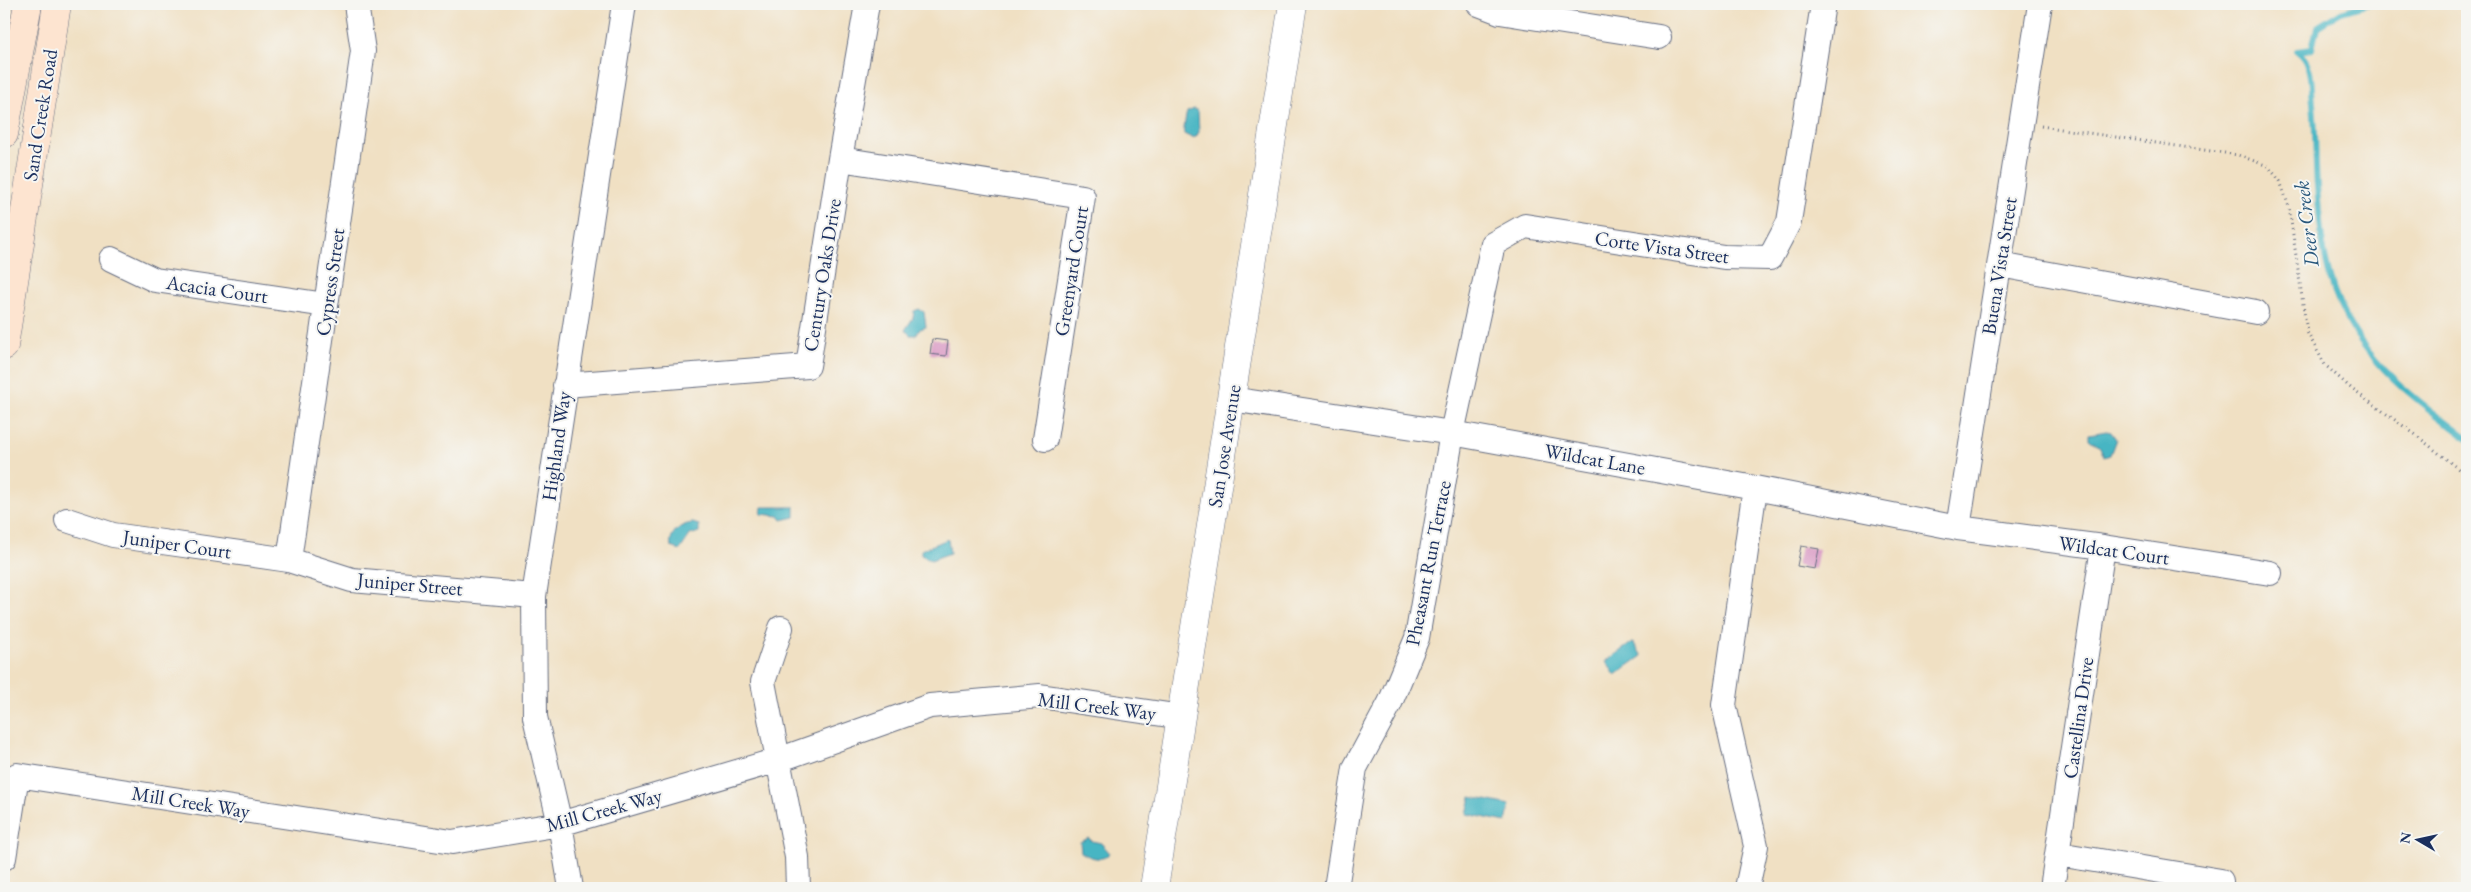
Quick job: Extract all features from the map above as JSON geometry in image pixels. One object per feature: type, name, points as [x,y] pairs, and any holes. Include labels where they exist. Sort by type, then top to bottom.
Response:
[{"type":"main road","name":"Sand Creek Road","points":[[4,134],[28,4]]},
{"type":"main road","name":"Sand Creek Road","points":[[4,346],[57,4]]},
{"type":"street","name":"Cypress Street","points":[[289,560],[363,51],[356,4]]},
{"type":"street","name":"Highland Way","points":[[571,888],[560,824],[536,717],[534,596],[624,4]]},
{"type":"street","name":"Century Oaks Drive","points":[[565,385],[808,366],[840,159],[867,4]]},
{"type":"street","name":"San Jose Avenue","points":[[1154,888],[1293,4]]},
{"type":"street","points":[[1480,4],[1500,12],[1659,37]]},
{"type":"street","name":"Corte Vista Street","points":[[1452,433],[1493,244],[1525,226],[1724,258],[1770,258],[1789,222],[1823,4]]},
{"type":"street","name":"Buena Vista Street","points":[[1958,528],[2040,4]]},
{"type":"street","name":"Greenyard Court","points":[[840,159],[1083,197],[1045,439]]},
{"type":"street","name":"Acacia Court","points":[[111,259],[155,280],[326,305]]},
{"type":"street","points":[[2000,265],[2256,312]]},
{"type":"street","name":"Wildcat Lane","points":[[1231,400],[1452,433],[1755,488],[1958,528]]},
{"type":"street","name":"Pheasant Run Terrace","points":[[1336,888],[1355,768],[1390,703],[1417,638],[1452,433]]},
{"type":"street","points":[[1747,888],[1756,846],[1724,705],[1755,488]]},
{"type":"street","name":"Juniper Court","points":[[67,520],[113,535],[289,560]]},
{"type":"street","name":"Wildcat Court","points":[[1958,528],[2103,547],[2270,573]]},
{"type":"street","name":"Castellina Drive","points":[[2052,888],[2103,547]]},
{"type":"street","name":"Juniper Street","points":[[289,560],[352,580],[534,596]]},
{"type":"street","points":[[781,628],[763,682],[797,858],[798,888]]},
{"type":"street","name":"Mill Creek Way","points":[[4,858],[17,775],[452,842],[560,824],[778,760],[930,706],[1040,696],[1182,717]]},
{"type":"street","points":[[2058,854],[2221,882]]},
{"type":"path","points":[[2021,124],[2238,155],[2268,166],[2280,181],[2289,207],[2307,332],[2325,366],[2353,390],[2416,435],[2467,476]]},
{"type":"water","points":[[1194,109],[1198,111],[1199,132],[1196,137],[1192,138],[1184,134],[1184,130],[1187,112]]},
{"type":"water","points":[[919,309],[924,312],[926,327],[920,329],[916,335],[910,335],[905,330],[913,318],[914,311]]},
{"type":"water","points":[[2111,432],[2116,439],[2110,455],[2104,457],[2100,447],[2089,439],[2089,434]]},
{"type":"water","points":[[762,507],[795,507],[795,517],[782,520],[779,516],[761,514]]},
{"type":"water","points":[[693,523],[699,525],[699,532],[690,535],[680,550],[671,547],[671,537],[676,530],[684,525]]},
{"type":"water","points":[[948,539],[950,553],[931,560],[921,555],[921,550]]},
{"type":"water","points":[[1633,642],[1642,656],[1615,675],[1606,661]]},
{"type":"water","points":[[1471,797],[1510,805],[1506,822],[1467,814]]},
{"type":"water","points":[[1089,838],[1092,841],[1101,843],[1109,852],[1107,856],[1094,858],[1081,852],[1080,842]]},
{"type":"building","points":[[932,339],[948,341],[946,356],[930,354]]},
{"type":"building","points":[[1801,546],[1819,549],[1815,569],[1797,566]]},
{"type":"waterway","name":"Deer Creek","points":[[2368,4],[2341,12],[2317,27],[2312,49],[2297,51],[2306,62],[2311,74],[2315,124],[2316,176],[2326,262],[2340,305],[2364,346],[2394,380],[2429,410],[2467,438]]}]
